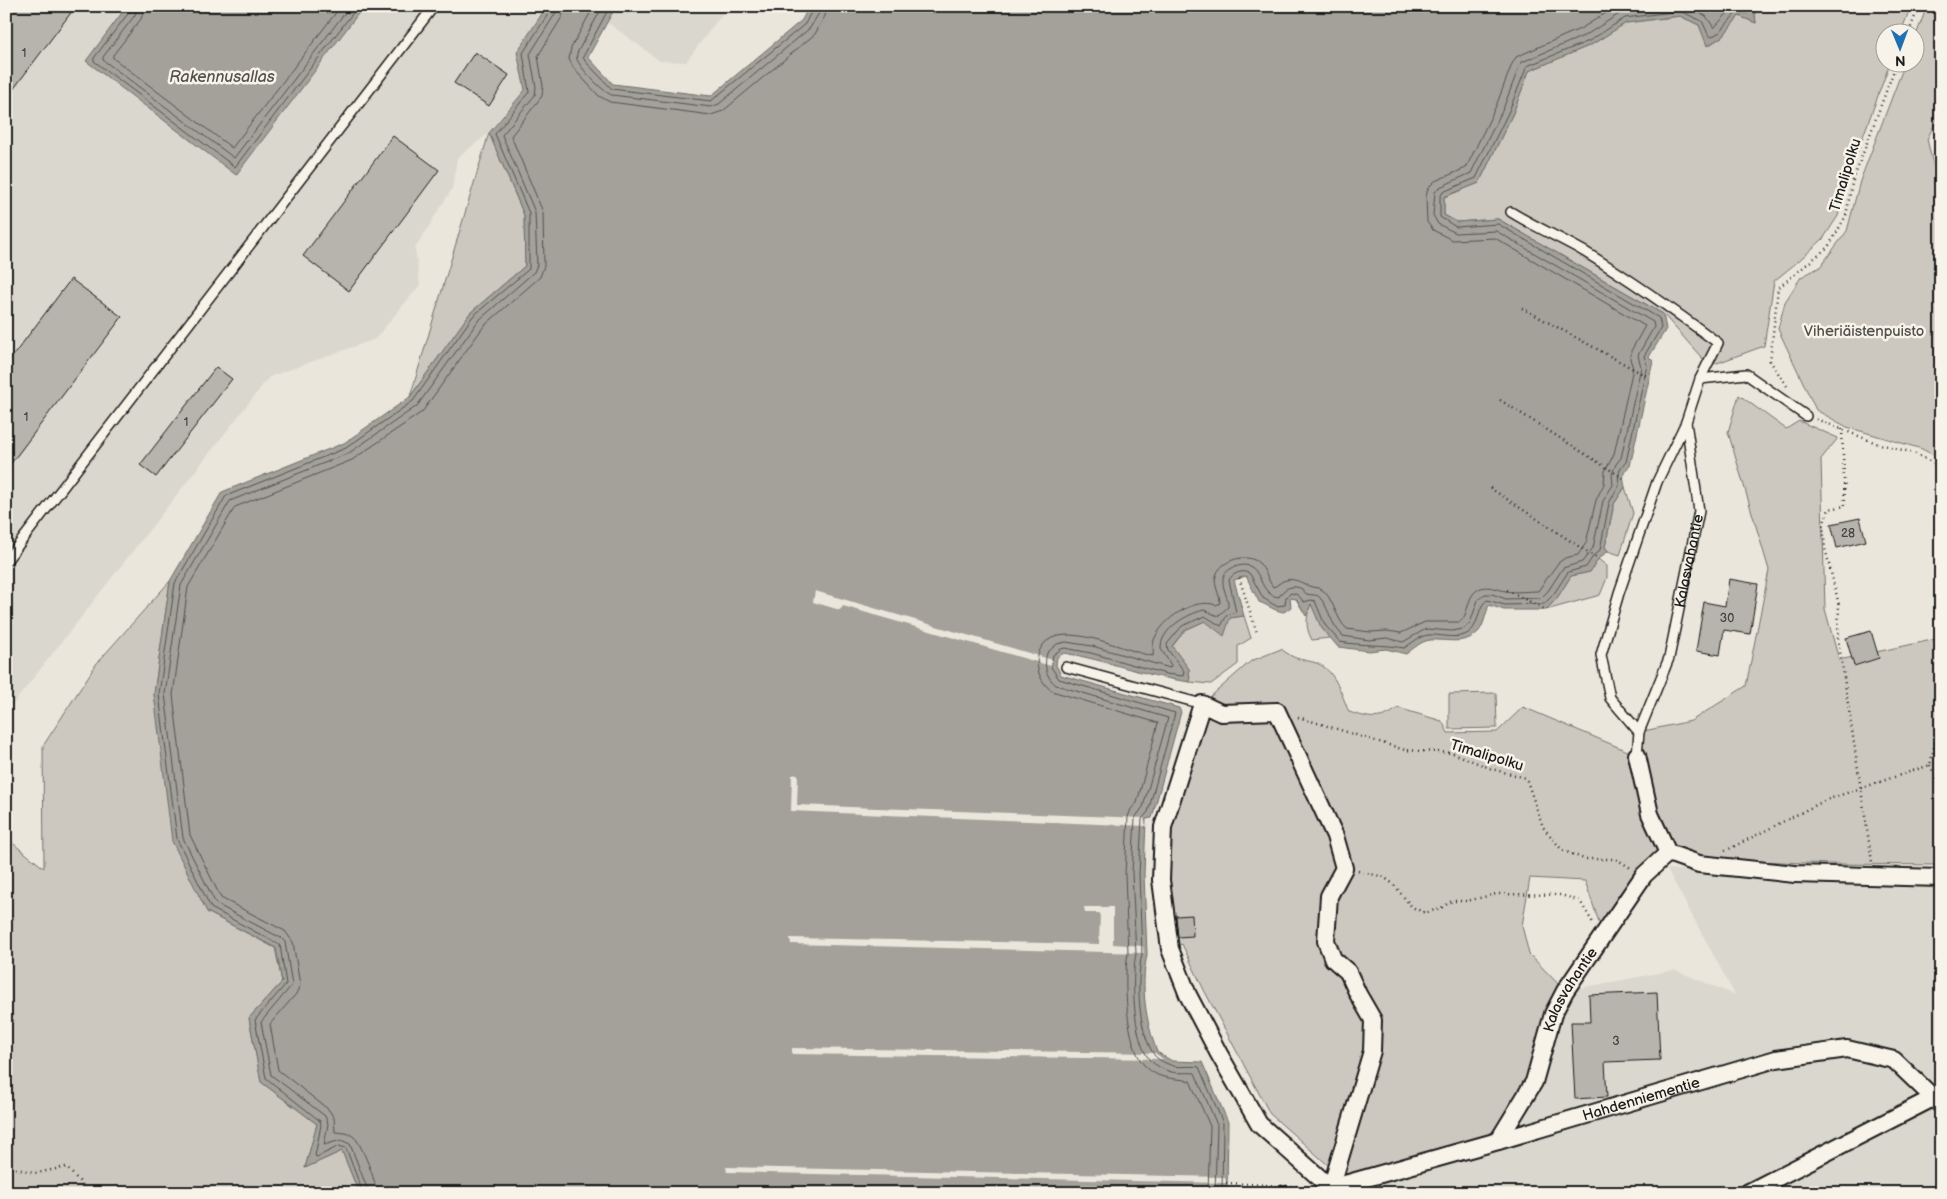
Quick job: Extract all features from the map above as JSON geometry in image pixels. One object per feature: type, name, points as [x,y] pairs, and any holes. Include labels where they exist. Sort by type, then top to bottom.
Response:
[{"type":"street","points":[[1202,704],[1221,713],[1277,711],[1335,836],[1344,868],[1329,896],[1326,941],[1333,959],[1348,972],[1373,1020],[1372,1050],[1328,1191],[1259,1124],[1219,1054],[1193,1003],[1170,949],[1161,880],[1163,827],[1202,704]]},
{"type":"street","name":"Kalasvahantie","points":[[1498,1141],[1534,1082],[1554,1014],[1565,991],[1644,876],[1668,853],[1650,814],[1637,755]]},
{"type":"street","points":[[1668,853],[1699,864],[1795,874],[1941,878]]},
{"type":"street","name":"Hahdenniementie","points":[[1328,1191],[1776,1059],[1847,1049],[1894,1060],[1937,1102]]},
{"type":"street","points":[[1747,1193],[1937,1102]]},
{"type":"lane","points":[[6,561],[434,6]]},
{"type":"lane","name":"Kalasvahantie","points":[[1511,212],[1584,252],[1668,305],[1718,343],[1700,379],[1686,422],[1699,511],[1669,658],[1639,732],[1637,755]]},
{"type":"lane","points":[[1700,379],[1746,374],[1806,416]]},
{"type":"lane","points":[[1639,732],[1610,698],[1601,655],[1619,593],[1656,482],[1686,422]]},
{"type":"lane","points":[[1066,667],[1202,704]]},
{"type":"path","points":[[1913,22],[1919,6]]},
{"type":"path","name":"Timalipolku","points":[[1790,392],[1770,360],[1778,288],[1828,247],[1846,216],[1852,182],[1893,72]]},
{"type":"path","points":[[1522,308],[1650,378]]},
{"type":"path","points":[[1500,400],[1622,478]]},
{"type":"path","points":[[1806,416],[1876,443],[1914,453],[1941,468]]},
{"type":"path","points":[[1842,429],[1845,506],[1829,509],[1823,526],[1825,548],[1840,605],[1838,638],[1875,876]]},
{"type":"path","points":[[1490,488],[1598,558]]},
{"type":"path","points":[[1239,578],[1257,633]]},
{"type":"path","points":[[1507,590],[1546,610]]},
{"type":"path","name":"Timalipolku","points":[[1277,711],[1405,750],[1453,753],[1492,769],[1526,778],[1543,827],[1562,850],[1584,859],[1616,859],[1644,876]]},
{"type":"path","points":[[1941,717],[1930,765],[1941,788]]},
{"type":"path","points":[[1699,864],[1826,800],[1930,765]]},
{"type":"path","points":[[1344,868],[1384,877],[1393,884],[1412,906],[1425,913],[1441,908],[1452,901],[1467,901],[1496,894],[1561,895],[1580,901],[1601,936]]},
{"type":"path","points":[[6,1167],[37,1173],[66,1167],[82,1184],[87,1193]]},
{"type":"path","points":[[1226,1182],[1328,1191]]},
{"type":"shaded area","points":[[6,6],[547,6],[517,52],[525,89],[489,133],[457,158],[452,189],[415,248],[420,285],[375,339],[269,377],[6,713]]},
{"type":"shaded area","points":[[616,6],[728,6],[686,62],[660,61],[607,22]]},
{"type":"shaded area","points":[[1667,869],[1941,886],[1941,1193],[1329,1193],[1565,991],[1675,970],[1735,995]]},
{"type":"green space","points":[[1754,6],[1911,6],[1905,22],[1874,22],[1874,72],[1887,72],[1847,180],[1838,216],[1823,239],[1774,281],[1764,346],[1709,366],[1663,314],[1498,219],[1457,222],[1444,215],[1444,197],[1479,183],[1513,113],[1529,71],[1591,45],[1626,23],[1680,16],[1699,25],[1708,46],[1723,36],[1739,16],[1756,23]]},
{"type":"green space","name":"Viheriäistenpuisto","points":[[1927,6],[1941,6],[1941,112],[1927,139],[1941,198],[1941,459],[1922,449],[1847,427],[1816,410],[1778,329],[1785,302],[1801,277],[1820,267],[1847,231],[1860,181],[1902,72],[1924,72],[1924,22],[1921,22]]},
{"type":"green space","points":[[489,133],[524,215],[525,266],[470,313],[410,397]]},
{"type":"green space","points":[[1739,395],[1786,429],[1799,421],[1838,438],[1821,459],[1825,609],[1839,660],[1941,638],[1941,865],[1830,864],[1730,860],[1668,853],[1603,934],[1585,881],[1530,878],[1522,926],[1529,954],[1565,991],[1534,1082],[1498,1141],[1331,1188],[1336,1172],[1270,1114],[1204,990],[1182,944],[1170,949],[1163,827],[1202,704],[1251,661],[1281,649],[1293,657],[1313,662],[1327,669],[1336,682],[1349,712],[1374,718],[1386,715],[1398,708],[1442,721],[1448,733],[1497,732],[1523,707],[1637,755],[1639,732],[1691,721],[1746,686],[1769,570],[1728,432]]},
{"type":"green space","points":[[1625,487],[1633,513],[1620,555],[1608,551],[1605,547],[1614,504]]},
{"type":"green space","points":[[1598,559],[1607,566],[1607,578],[1600,595],[1546,610],[1557,598],[1571,576],[1590,572]]},
{"type":"green space","points":[[170,581],[154,694],[207,912],[275,948],[282,982],[249,1018],[261,1082],[317,1124],[305,1168],[342,1151],[359,1193],[6,1193],[6,838],[44,868],[43,746],[97,663]]},
{"type":"green space","points":[[1311,603],[1321,627],[1329,638],[1312,640],[1307,622]]},
{"type":"green space","points":[[1244,616],[1251,638],[1238,646],[1238,664],[1211,684],[1190,682],[1189,669],[1172,647],[1185,630],[1205,621]]},
{"type":"green space","points":[[1496,693],[1497,728],[1449,729],[1449,694]]},
{"type":"water","name":"Rakennusallas","points":[[127,6],[364,6],[236,175],[86,61]]},
{"type":"water","points":[[547,6],[616,6],[588,57],[613,84],[711,96],[802,20],[809,6],[1754,6],[1756,23],[1739,16],[1723,36],[1707,46],[1699,25],[1680,16],[1626,23],[1591,45],[1529,71],[1513,113],[1479,183],[1444,197],[1444,215],[1457,222],[1498,219],[1663,314],[1666,329],[1649,357],[1653,361],[1630,466],[1624,475],[1625,487],[1614,504],[1605,547],[1608,551],[1598,559],[1590,572],[1571,576],[1557,598],[1546,610],[1504,610],[1489,605],[1484,622],[1474,636],[1456,641],[1430,640],[1423,642],[1406,654],[1386,649],[1369,651],[1338,647],[1321,627],[1311,604],[1306,616],[1296,599],[1290,598],[1291,607],[1284,612],[1274,609],[1259,602],[1246,576],[1234,580],[1244,616],[1230,618],[1224,636],[1205,621],[1185,630],[1172,646],[1189,669],[1190,682],[1174,680],[1064,653],[1057,657],[1056,665],[1061,675],[1179,708],[1181,712],[1152,818],[1146,819],[1144,874],[1147,955],[1144,979],[1145,1004],[1157,1052],[1172,1061],[1202,1062],[1228,1122],[1227,1193],[359,1193],[342,1151],[305,1168],[317,1124],[261,1082],[249,1018],[282,982],[276,948],[207,912],[172,841],[154,694],[170,581],[222,492],[344,443],[410,397],[470,313],[525,266],[524,215],[489,133],[525,90],[517,52]]},
{"type":"pier","points":[[815,591],[1053,660],[1051,666],[843,606],[840,610],[813,602]]},
{"type":"pier","points":[[798,774],[797,805],[1144,818],[1146,826],[791,811],[792,775]]},
{"type":"pier","points":[[1084,907],[1113,907],[1113,944],[1143,946],[1144,953],[791,944],[790,938],[1099,944],[1100,913],[1085,913]]},
{"type":"pier","points":[[792,1048],[1155,1053],[1163,1059],[792,1054]]},
{"type":"pier","points":[[726,1167],[1225,1177],[1226,1183],[727,1172]]},
{"type":"building","points":[[6,6],[76,6],[6,99]]},
{"type":"building","points":[[475,52],[509,75],[489,106],[454,83]]},
{"type":"building","points":[[393,136],[439,170],[349,291],[303,256]]},
{"type":"building","points":[[71,279],[122,317],[6,470],[6,365]]},
{"type":"building","points":[[216,367],[232,379],[156,477],[140,465]]},
{"type":"building","points":[[1860,518],[1866,541],[1837,548],[1831,524]]},
{"type":"building","points":[[1729,579],[1758,584],[1750,634],[1724,630],[1720,655],[1696,651],[1704,602],[1725,606]]},
{"type":"building","points":[[1871,631],[1879,658],[1854,666],[1846,638]]},
{"type":"building","points":[[1192,915],[1193,936],[1178,937],[1176,916]]},
{"type":"building","points":[[1657,992],[1660,1060],[1605,1062],[1607,1097],[1575,1099],[1571,1022],[1590,1022],[1589,995]]}]
